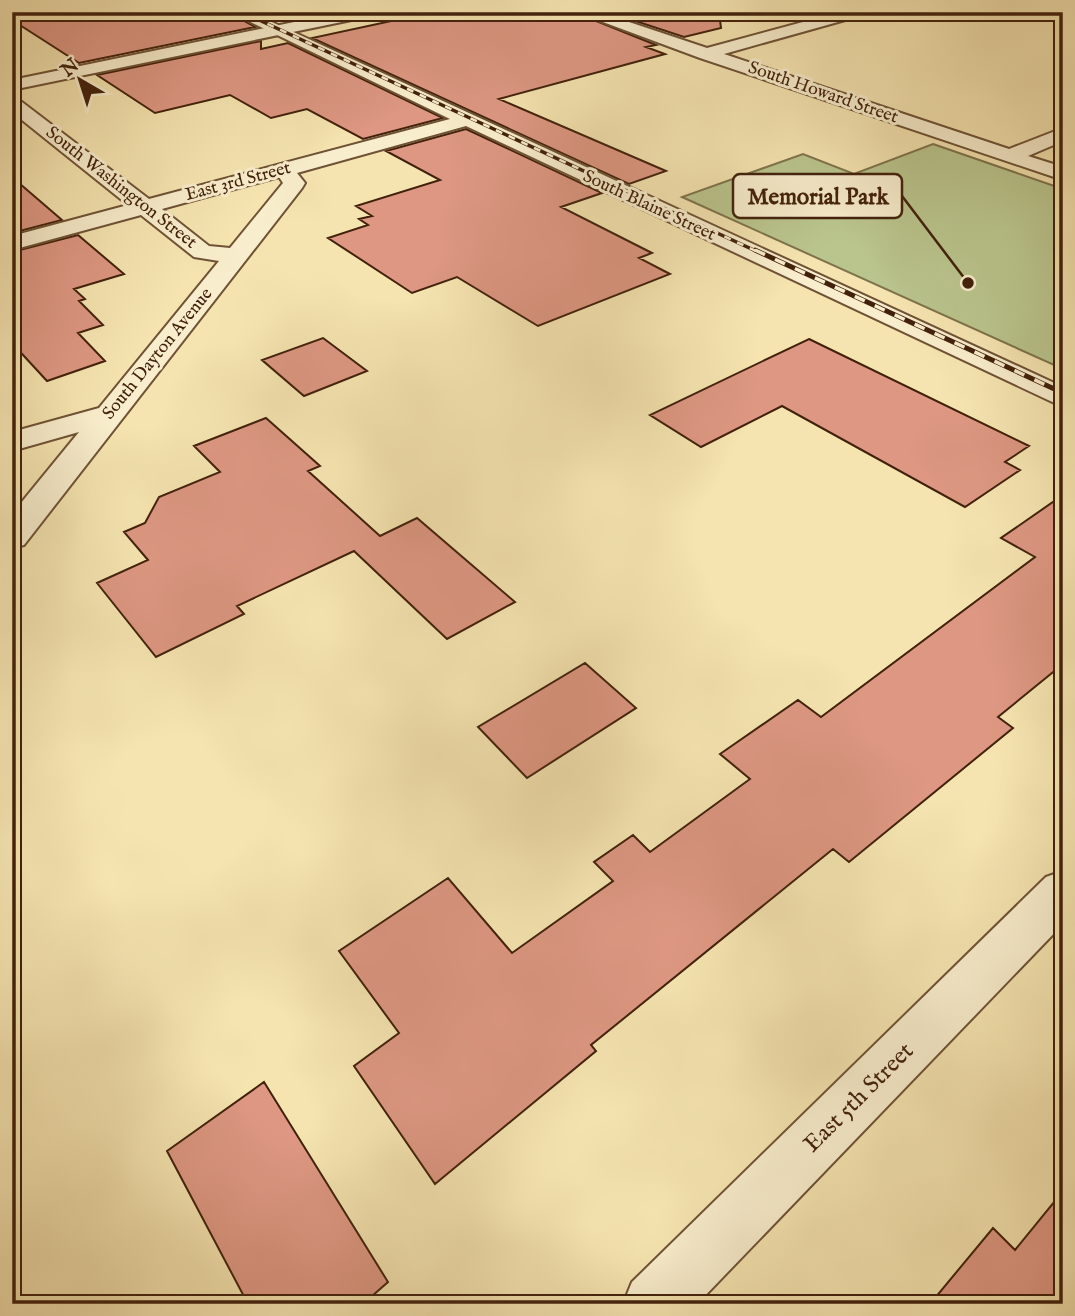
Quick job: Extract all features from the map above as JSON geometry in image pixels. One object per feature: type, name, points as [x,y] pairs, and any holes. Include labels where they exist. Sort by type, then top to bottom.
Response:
[{"type":"street","name":"South Blaine Street","points":[[237,12],[464,121],[1063,398]]},
{"type":"street","points":[[12,85],[366,12]]},
{"type":"street","name":"South Howard Street","points":[[583,12],[1063,174]]},
{"type":"street","points":[[706,54],[858,12]]},
{"type":"street","name":"South Washington Street","points":[[12,103],[202,251],[237,256]]},
{"type":"street","name":"East 3rd Street","points":[[12,243],[464,121]]},
{"type":"street","points":[[1010,156],[1063,134]]},
{"type":"street","name":"South Dayton Avenue","points":[[12,537],[294,183],[284,170]]},
{"type":"street","points":[[12,442],[110,414]]},
{"type":"street","name":"East 5th Street","points":[[654,1304],[1063,892]]},
{"type":"green space","points":[[933,144],[1063,189],[1063,369],[682,197],[803,154],[854,174]]},
{"type":"building","points":[[12,12],[228,12],[255,27],[79,63],[12,20]]},
{"type":"building","points":[[433,12],[574,12],[656,45],[646,47],[665,54],[499,99],[666,171],[629,184],[312,38]]},
{"type":"building","points":[[608,12],[719,12],[721,28],[684,37]]},
{"type":"building","points":[[261,41],[261,49],[288,43],[443,118],[363,139],[307,109],[271,118],[230,95],[155,113],[97,75]]},
{"type":"building","points":[[466,129],[602,193],[561,207],[652,253],[639,258],[670,274],[538,326],[457,277],[412,293],[328,238],[368,225],[359,219],[372,216],[356,206],[440,180],[386,151]]},
{"type":"building","points":[[12,177],[62,220],[12,233]]},
{"type":"building","points":[[78,235],[124,274],[74,289],[85,299],[79,301],[103,325],[78,333],[105,361],[47,381],[12,343],[12,252]]},
{"type":"building","points":[[323,338],[367,371],[304,396],[262,360]]},
{"type":"building","points":[[809,339],[1029,446],[1005,462],[1020,470],[965,507],[782,406],[701,447],[650,415]]},
{"type":"building","points":[[266,418],[320,466],[308,471],[380,536],[417,518],[515,602],[447,639],[354,551],[237,606],[244,614],[156,657],[97,583],[148,560],[124,532],[145,523],[159,497],[220,472],[194,446]]},
{"type":"building","points":[[1063,495],[1063,664],[998,717],[1013,728],[849,862],[833,849],[591,1045],[596,1051],[435,1184],[354,1066],[399,1033],[339,951],[448,878],[512,953],[613,881],[594,862],[633,835],[650,852],[750,779],[720,754],[798,700],[821,717],[1035,557],[1001,538]]},
{"type":"building","points":[[585,663],[636,708],[527,778],[478,727]]},
{"type":"building","points":[[264,1082],[388,1282],[363,1304],[248,1304],[167,1151]]},
{"type":"building","points":[[1063,1191],[1063,1304],[930,1304],[993,1228],[1015,1250]]},
{"type":"railway","points":[[242,12],[758,252]]},
{"type":"railway","points":[[755,250],[1063,393]]},
{"type":"place","name":"Memorial Park","points":[[968,283]]}]
